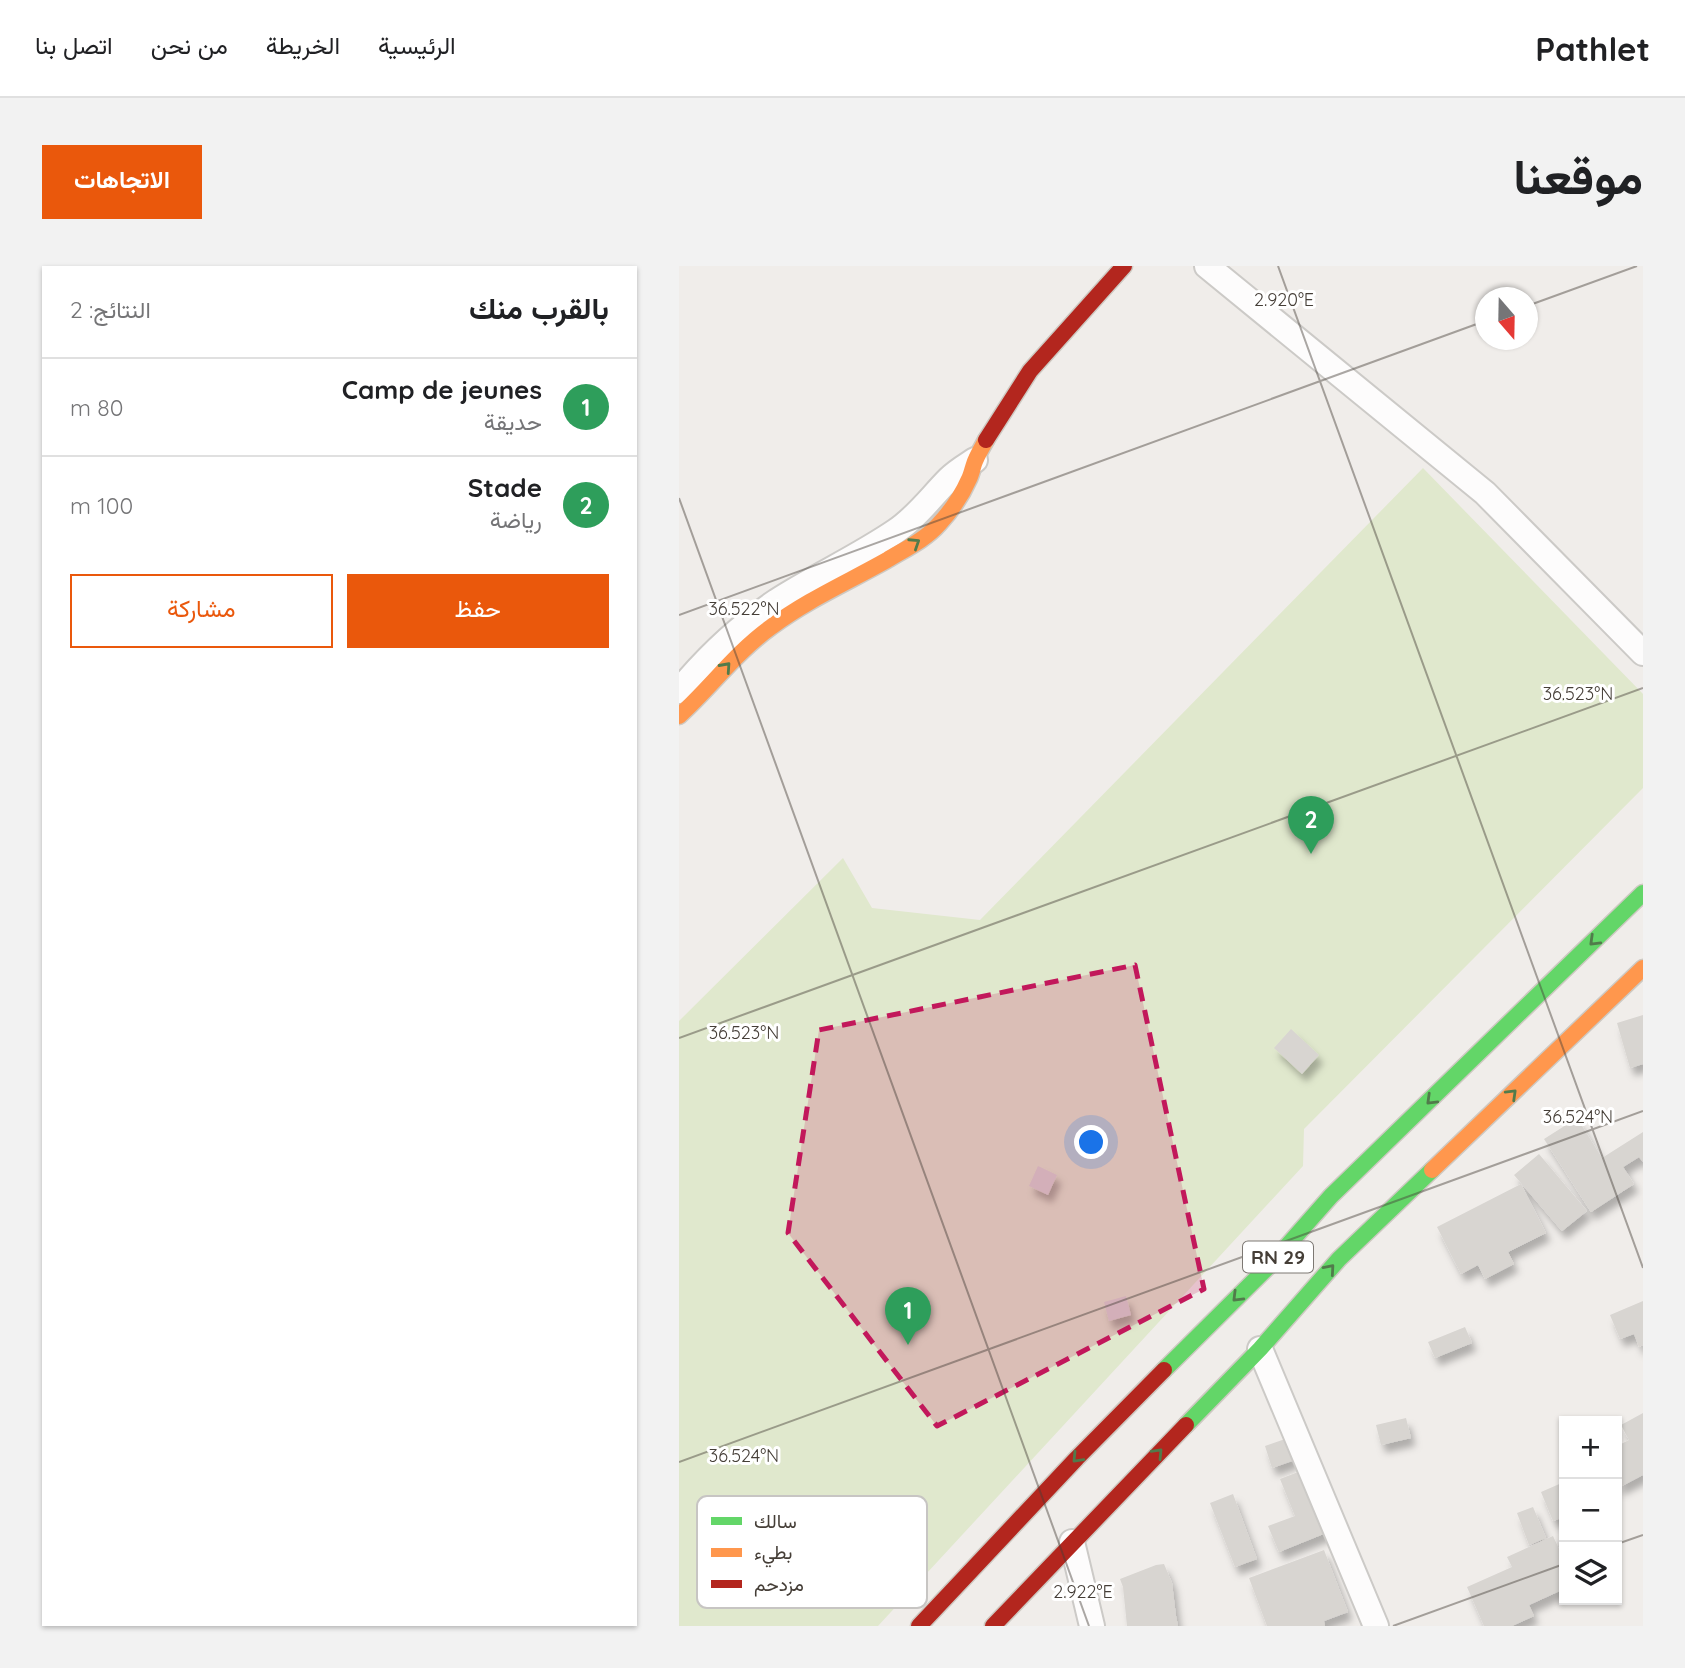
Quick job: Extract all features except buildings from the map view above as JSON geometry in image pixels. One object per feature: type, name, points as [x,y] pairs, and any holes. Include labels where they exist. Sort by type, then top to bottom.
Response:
[{"type":"main road","points":[[679,716],[741,651],[773,625],[916,543],[941,522],[956,502],[975,460],[1030,371],[1123,266]]},
{"type":"main road","name":"RN 29","points":[[919,1626],[1077,1458],[1272,1263],[1331,1196],[1643,893]]},
{"type":"main road","name":"RN 29","points":[[993,1626],[1259,1349],[1339,1259],[1643,968]]},
{"type":"street","points":[[1207,266],[1485,493],[1643,653]]},
{"type":"street","points":[[679,691],[712,655],[755,617],[777,601],[898,530],[951,477],[975,460]]},
{"type":"street","points":[[1259,1349],[1376,1626]]},
{"type":"street","points":[[1072,1542],[1092,1626]]},
{"type":"highlighted area","points":[[1135,965],[1204,1289],[937,1426],[788,1233],[819,1030]]},
{"type":"green space","points":[[1423,468],[1643,694],[1643,788],[1304,1129],[1303,1166],[927,1573],[927,1496],[697,1496],[697,1608],[895,1608],[878,1626],[679,1626],[679,1021],[843,858],[872,908],[980,920]]},
{"type":"traffic: fast","points":[[1164,1370],[1272,1263],[1331,1196],[1643,893]]},
{"type":"traffic: fast","points":[[1186,1425],[1260,1349],[1339,1259],[1432,1170]]},
{"type":"traffic: slow","points":[[679,716],[746,647],[771,627],[813,600],[908,548],[933,530],[956,503],[986,440]]},
{"type":"traffic: slow","points":[[1432,1170],[1643,968]]},
{"type":"traffic: jam","points":[[986,440],[1030,371],[1124,266]]},
{"type":"traffic: jam","points":[[919,1626],[1164,1370]]},
{"type":"traffic: jam","points":[[993,1626],[1186,1425]]},
{"type":"place","name":"Stade","points":[[1311,854]]},
{"type":"place","name":"Camp de jeunes","points":[[908,1345]]}]
